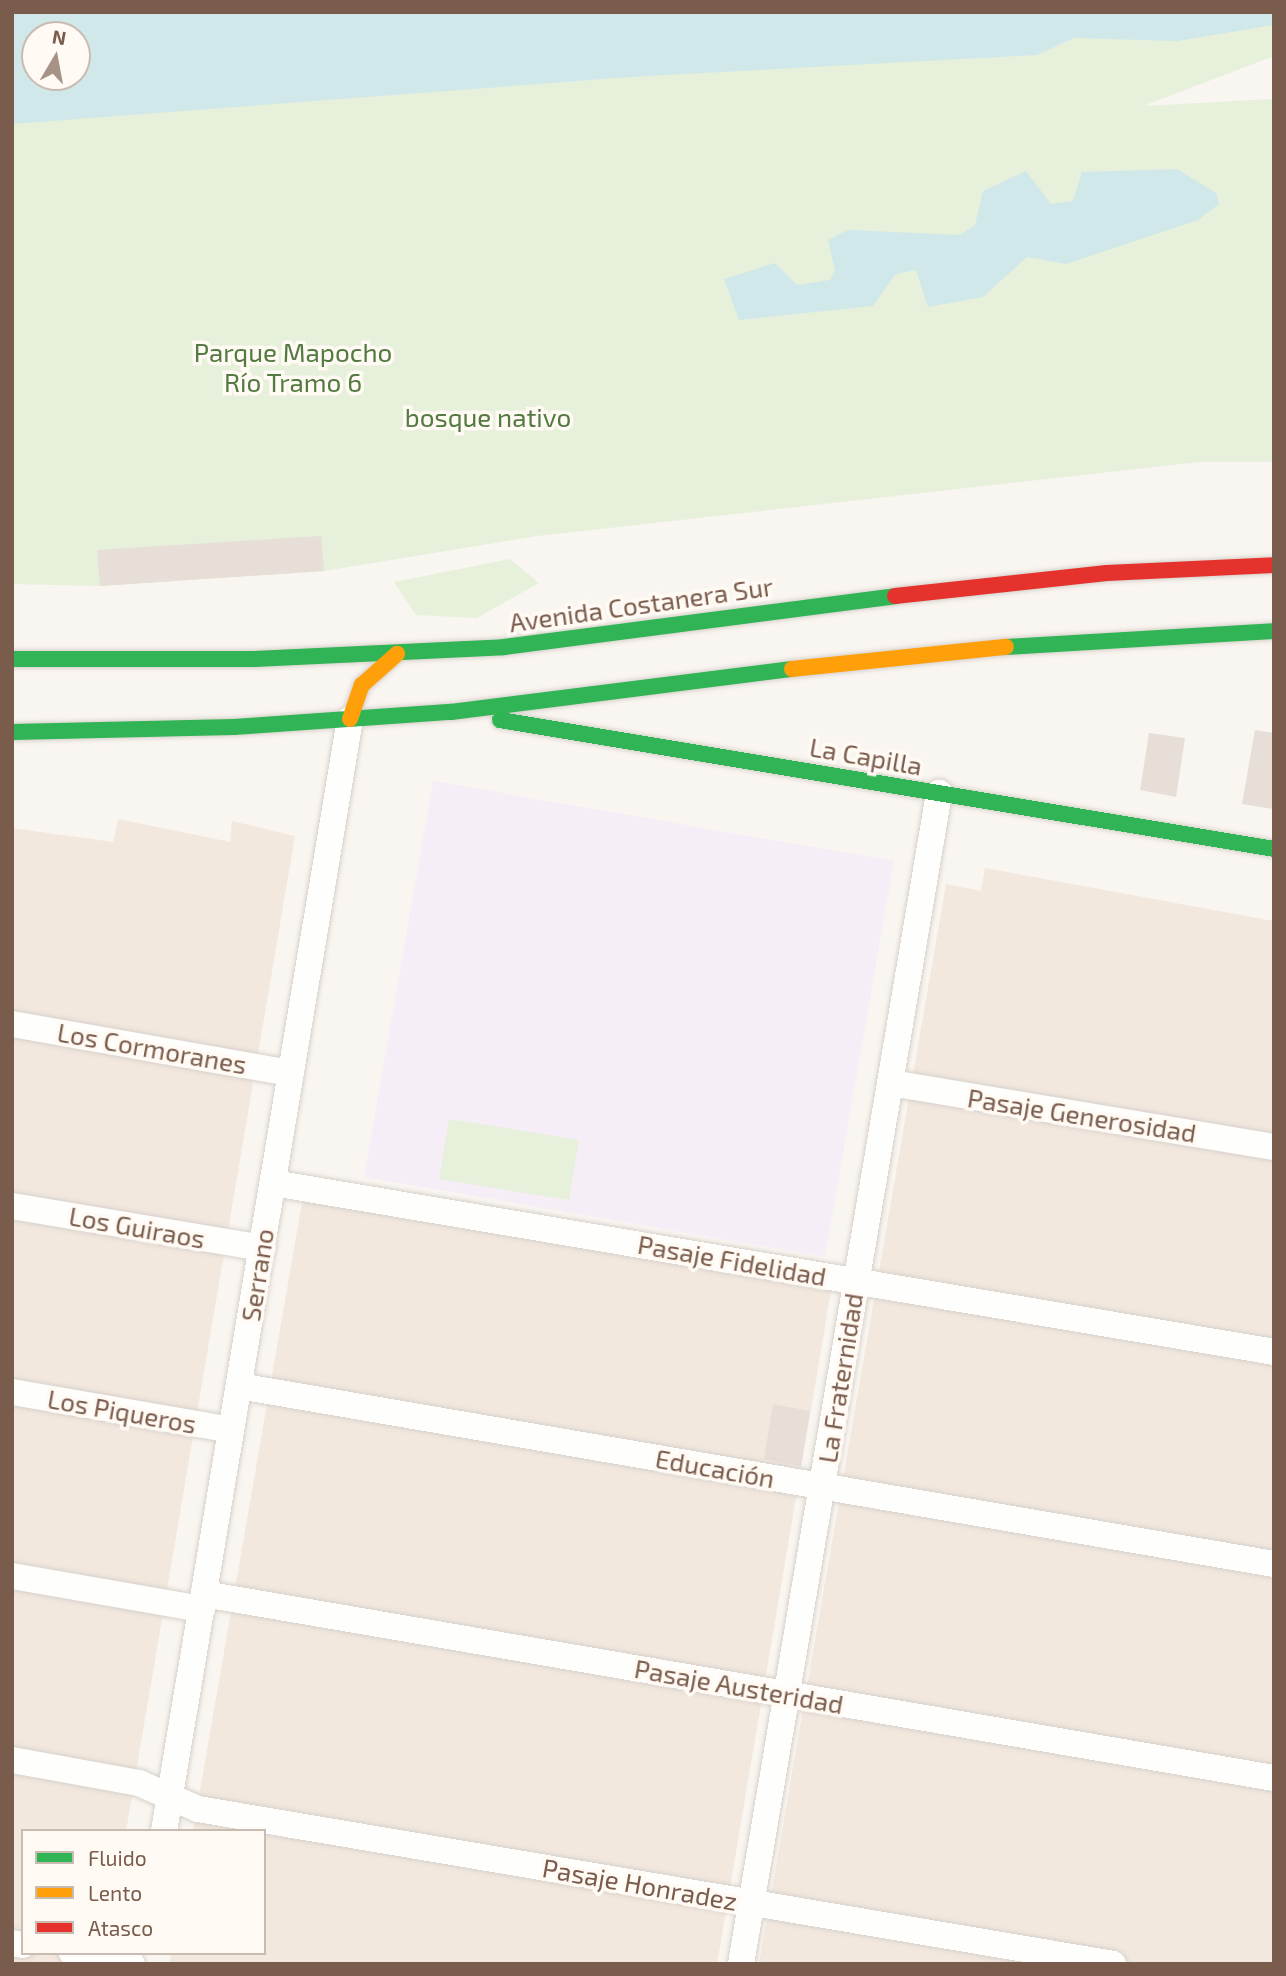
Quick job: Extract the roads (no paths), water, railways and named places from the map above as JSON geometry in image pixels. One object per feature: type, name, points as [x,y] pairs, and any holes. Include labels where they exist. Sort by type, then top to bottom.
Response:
[{"type":"street","name":"Avenida Costanera Sur","points":[[12,659],[397,654],[578,639],[1107,573],[1274,565]]},
{"type":"street","points":[[12,732],[351,719],[451,712],[928,652],[1274,631]]},
{"type":"street","points":[[351,719],[362,685],[397,654]]},
{"type":"street","name":"La Capilla","points":[[451,712],[1274,849]]},
{"type":"street","name":"Serrano","points":[[164,1829],[351,719]]},
{"type":"street","name":"La Fraternidad","points":[[741,1964],[939,793]]},
{"type":"street","name":"Los Cormoranes","points":[[12,1024],[291,1073]]},
{"type":"street","name":"Pasaje Generosidad","points":[[891,1083],[1274,1147]]},
{"type":"street","name":"Pasaje Fidelidad","points":[[273,1183],[1274,1352]]},
{"type":"street","name":"Los Guiraos","points":[[12,1206],[262,1248]]},
{"type":"street","name":"Educación","points":[[239,1387],[1274,1564]]},
{"type":"street","name":"Los Piqueros","points":[[12,1392],[231,1430]]},
{"type":"street","name":"Pasaje Austeridad","points":[[12,1576],[203,1602],[787,1694],[1274,1778]]},
{"type":"street","name":"Pasaje Honradez","points":[[12,1760],[139,1783],[198,1809],[1113,1964]]},
{"type":"street","points":[[83,1955],[132,1964]]},
{"type":"water","points":[[12,12],[1274,12],[1274,25],[1177,41],[1074,38],[1037,55],[630,77],[12,124]]},
{"type":"water","points":[[1177,169],[1216,193],[1219,204],[1198,220],[1066,264],[1027,257],[983,297],[928,307],[916,270],[896,274],[873,306],[739,320],[724,279],[775,263],[797,285],[830,280],[835,271],[828,240],[848,230],[960,235],[975,225],[983,191],[1026,171],[1051,204],[1073,201],[1082,172]]},
{"type":"park label","name":"Parque Mapocho Río Tramo 6","points":[[293,367]]},
{"type":"park label","name":"bosque nativo","points":[[488,417]]}]
